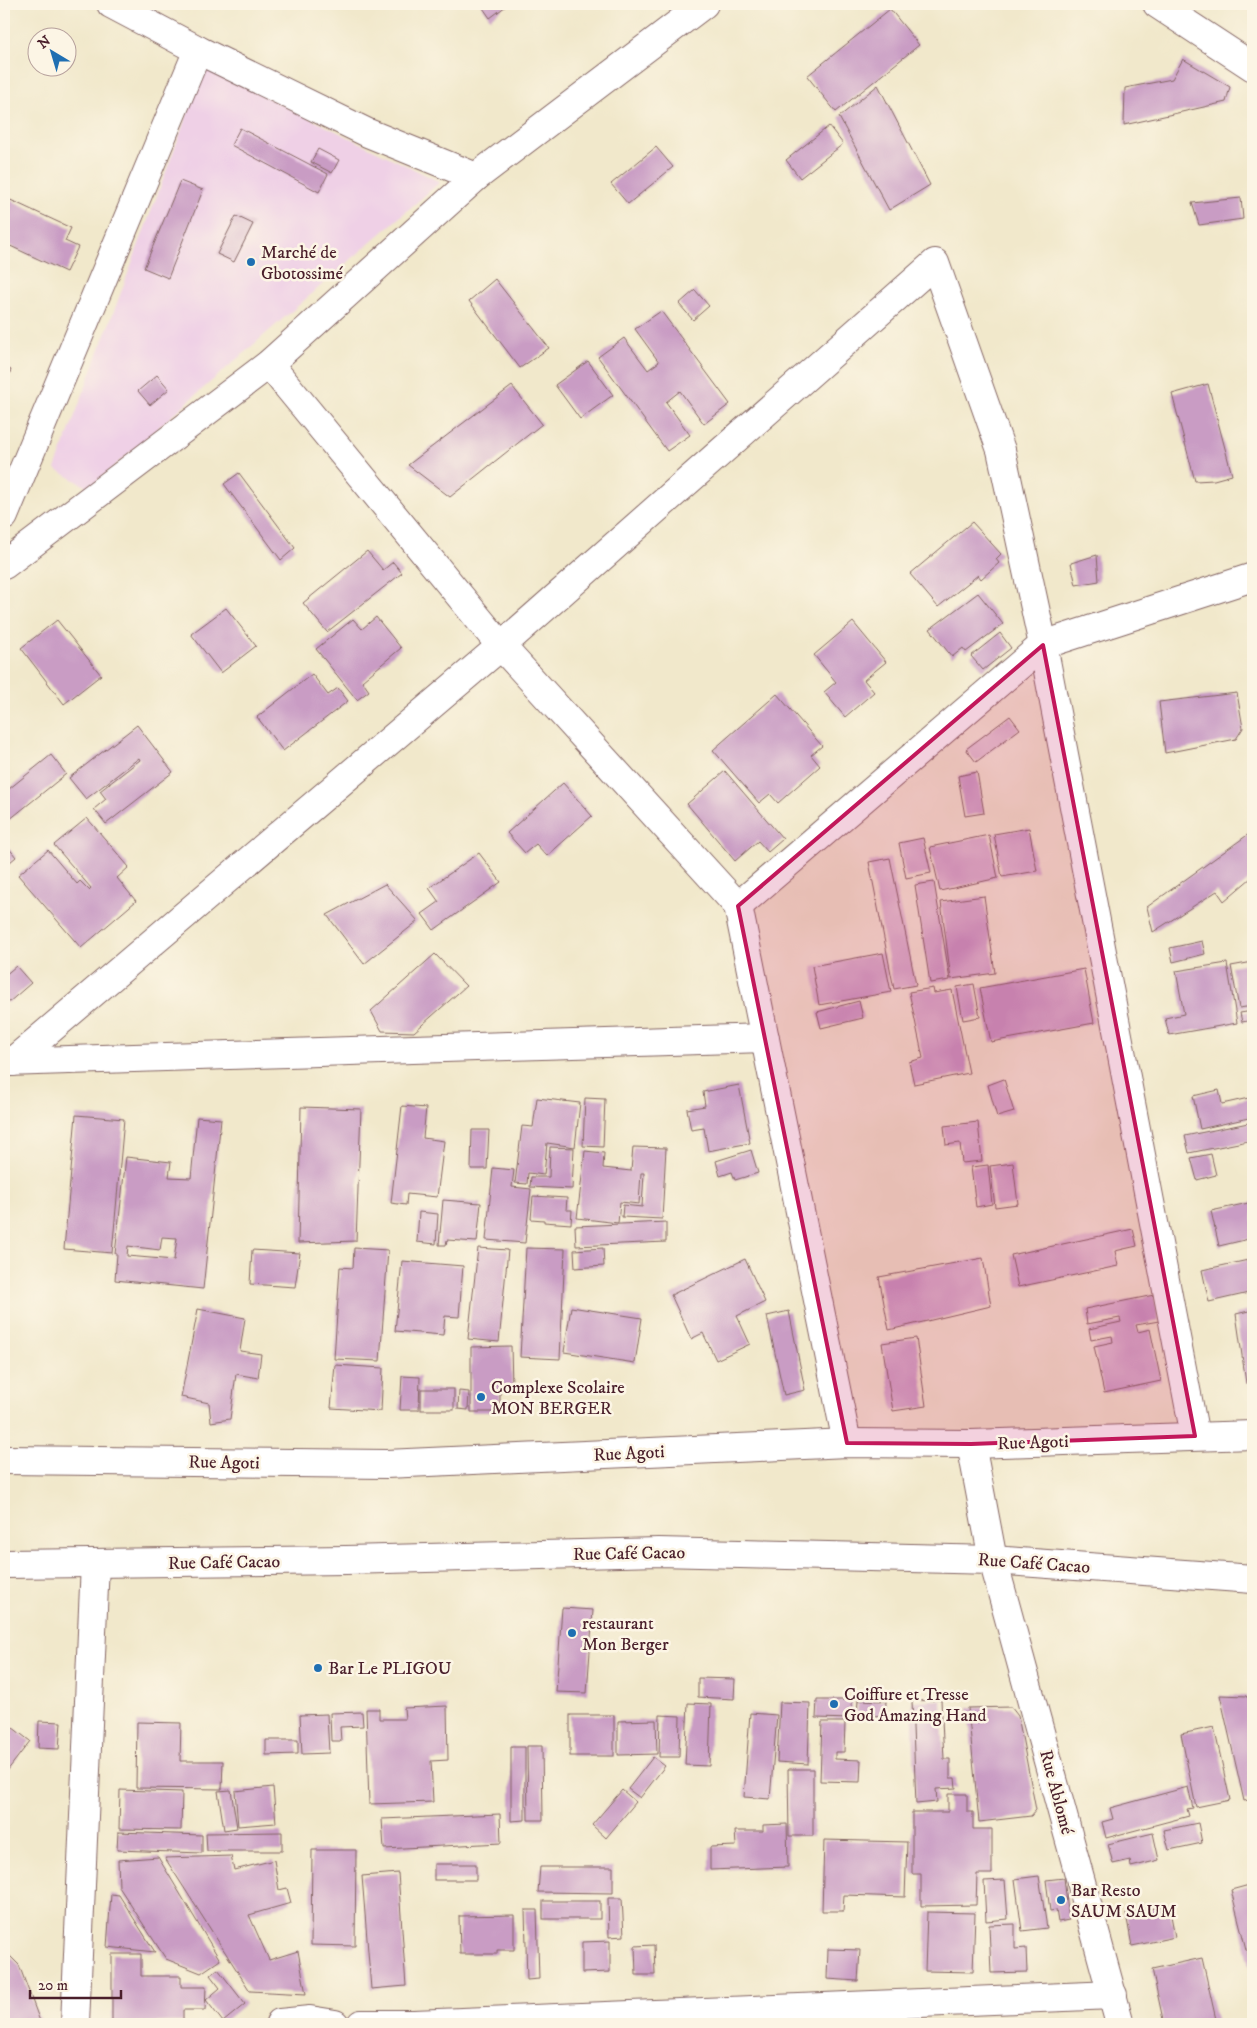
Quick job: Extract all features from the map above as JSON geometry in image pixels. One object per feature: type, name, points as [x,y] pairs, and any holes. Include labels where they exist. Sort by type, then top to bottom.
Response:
[{"type":"street","points":[[4,566],[269,364],[476,177],[704,4]]},
{"type":"street","points":[[1157,4],[1253,68]]},
{"type":"street","points":[[128,7],[198,50],[368,133],[476,177]]},
{"type":"street","points":[[4,516],[198,50]]},
{"type":"street","points":[[8,1062],[500,646],[935,263],[1001,450],[1043,645],[1195,1436]]},
{"type":"street","points":[[269,364],[500,646],[738,906],[847,1443]]},
{"type":"street","points":[[738,906],[1043,645],[1253,577]]},
{"type":"street","points":[[8,1062],[765,1038]]},
{"type":"street","name":"Rue Agoti","points":[[4,1460],[386,1464],[847,1443],[970,1444],[1253,1435]]},
{"type":"street","name":"Rue Ablomé","points":[[970,1444],[993,1560],[1120,2024]]},
{"type":"street","name":"Rue Café Cacao","points":[[4,1564],[346,1560],[659,1552],[993,1560],[1253,1579]]},
{"type":"street","points":[[74,2024],[96,1563]]},
{"type":"street","points":[[360,2024],[414,2024],[1113,1995]]},
{"type":"street","points":[[280,2022],[310,2020],[335,2024]]},
{"type":"highlighted area","points":[[1043,645],[1195,1436],[971,1444],[847,1443],[738,906]]},
{"type":"shaded area","name":"Marché de Gbotossimé","points":[[205,67],[440,182],[89,488],[55,469]]},
{"type":"building","points":[[505,4],[506,6],[490,18],[481,5]]},
{"type":"building","points":[[890,9],[919,45],[836,112],[807,76]]},
{"type":"building","points":[[1183,59],[1230,87],[1226,102],[1124,125],[1125,88],[1172,79]]},
{"type":"building","points":[[878,85],[930,185],[889,210],[839,117]]},
{"type":"building","points":[[829,126],[843,144],[800,178],[786,160]]},
{"type":"building","points":[[240,128],[328,174],[319,192],[231,145]]},
{"type":"building","points":[[656,147],[673,167],[628,204],[611,184]]},
{"type":"building","points":[[318,149],[339,160],[332,173],[311,162]]},
{"type":"building","points":[[180,181],[203,190],[168,278],[144,268]]},
{"type":"building","points":[[4,197],[71,228],[65,241],[78,247],[66,272],[4,243]]},
{"type":"building","points":[[1241,198],[1243,219],[1199,225],[1192,203]]},
{"type":"building","points":[[236,216],[253,224],[234,262],[217,254]]},
{"type":"building","points":[[495,279],[549,348],[520,368],[469,301]]},
{"type":"building","points":[[695,290],[709,306],[693,320],[679,304]]},
{"type":"building","points":[[661,311],[730,404],[704,424],[680,391],[666,402],[690,435],[667,451],[598,357],[624,338],[648,370],[659,362],[635,329]]},
{"type":"building","points":[[588,361],[613,395],[580,419],[555,385]]},
{"type":"building","points":[[4,367],[11,370],[4,387]]},
{"type":"building","points":[[157,375],[169,389],[150,405],[138,391]]},
{"type":"building","points":[[1208,384],[1232,475],[1214,480],[1195,481],[1172,394]]},
{"type":"building","points":[[512,386],[542,424],[450,497],[408,465]]},
{"type":"building","points":[[239,473],[295,548],[281,560],[224,484]]},
{"type":"building","points":[[972,522],[1001,554],[996,559],[999,563],[981,579],[978,575],[938,607],[910,574]]},
{"type":"building","points":[[367,551],[383,570],[393,562],[402,573],[327,632],[303,603]]},
{"type":"building","points":[[1097,555],[1099,581],[1076,585],[1071,563]]},
{"type":"building","points":[[978,593],[1003,624],[966,652],[963,648],[952,657],[930,629]]},
{"type":"building","points":[[226,608],[256,646],[221,673],[191,634]]},
{"type":"building","points":[[376,617],[401,648],[362,681],[369,691],[357,700],[316,649],[353,619],[362,629]]},
{"type":"building","points":[[57,620],[101,675],[64,704],[21,648]]},
{"type":"building","points":[[853,622],[886,662],[864,680],[874,692],[845,717],[824,692],[836,682],[814,655]]},
{"type":"building","points":[[1000,633],[1011,648],[983,670],[971,656]]},
{"type":"building","points":[[312,674],[328,695],[338,688],[348,701],[283,751],[257,717]]},
{"type":"building","points":[[1237,693],[1243,728],[1236,739],[1165,753],[1159,702]]},
{"type":"building","points":[[777,694],[822,746],[811,755],[820,766],[778,803],[770,794],[759,803],[713,750]]},
{"type":"building","points":[[1010,716],[1020,729],[976,762],[966,749]]},
{"type":"building","points":[[137,725],[173,772],[106,824],[94,809],[106,799],[100,791],[140,760],[139,758],[86,799],[69,778]]},
{"type":"building","points":[[51,755],[66,774],[4,824],[4,793]]},
{"type":"building","points":[[725,771],[783,839],[768,852],[758,841],[735,861],[687,804]]},
{"type":"building","points":[[977,772],[984,813],[965,816],[958,776]]},
{"type":"building","points":[[563,783],[592,816],[547,856],[536,844],[525,853],[507,833]]},
{"type":"building","points":[[87,818],[129,867],[117,878],[136,901],[81,948],[18,875],[48,850],[77,884],[80,881],[89,890],[91,888],[54,845]]},
{"type":"building","points":[[1029,828],[1037,871],[1002,877],[994,834]]},
{"type":"building","points":[[1253,831],[1253,880],[1251,878],[1224,901],[1217,891],[1153,932],[1147,907]]},
{"type":"building","points":[[989,835],[998,878],[940,891],[930,847]]},
{"type":"building","points":[[923,838],[931,873],[906,878],[899,843]]},
{"type":"building","points":[[4,842],[16,857],[4,867]]},
{"type":"building","points":[[479,853],[501,882],[434,930],[422,914],[439,902],[429,888]]},
{"type":"building","points":[[890,858],[916,985],[894,989],[869,862]]},
{"type":"building","points":[[934,882],[950,980],[930,983],[915,885]]},
{"type":"building","points":[[385,884],[418,921],[364,964],[327,915]]},
{"type":"building","points":[[984,896],[995,973],[951,979],[941,902]]},
{"type":"building","points":[[1202,941],[1205,954],[1173,962],[1170,948]]},
{"type":"building","points":[[883,953],[891,992],[819,1005],[812,966]]},
{"type":"building","points":[[435,954],[466,986],[414,1032],[382,1031],[371,1011]]},
{"type":"building","points":[[1253,962],[1253,1006],[1239,1008],[1231,966]]},
{"type":"building","points":[[1227,963],[1237,1023],[1169,1035],[1165,1018],[1184,1014],[1176,971]]},
{"type":"building","points":[[16,966],[31,983],[8,1003],[4,998],[4,976]]},
{"type":"building","points":[[1084,969],[1094,1023],[991,1042],[980,988]]},
{"type":"building","points":[[974,984],[980,1017],[963,1020],[957,987]]},
{"type":"building","points":[[933,988],[934,993],[952,990],[969,1073],[914,1084],[909,1062],[923,1058],[909,992]]},
{"type":"building","points":[[859,1001],[863,1018],[821,1028],[817,1012]]},
{"type":"building","points":[[1253,1011],[1253,1020],[1242,1022],[1240,1013]]},
{"type":"building","points":[[1004,1079],[1014,1112],[997,1117],[988,1085]]},
{"type":"building","points":[[739,1085],[750,1143],[708,1151],[704,1128],[691,1130],[687,1109],[705,1106],[703,1092]]},
{"type":"building","points":[[1219,1090],[1222,1104],[1253,1097],[1253,1117],[1200,1129],[1193,1096]]},
{"type":"building","points":[[537,1098],[580,1103],[575,1147],[547,1143],[544,1175],[528,1173],[527,1184],[515,1183],[522,1126],[533,1127]]},
{"type":"building","points":[[585,1098],[605,1099],[603,1147],[583,1146]]},
{"type":"building","points":[[402,1106],[426,1108],[423,1138],[444,1141],[437,1197],[407,1194],[406,1205],[391,1203]]},
{"type":"building","points":[[301,1107],[361,1109],[356,1241],[298,1243]]},
{"type":"building","points":[[76,1115],[124,1119],[112,1253],[64,1249]]},
{"type":"building","points":[[197,1117],[221,1119],[203,1289],[115,1280],[117,1254],[115,1254],[126,1157],[171,1162],[169,1177],[191,1178]],"holes":[[[162,1237],[177,1238],[174,1260],[127,1256],[128,1246],[160,1250]]]},
{"type":"building","points":[[978,1122],[982,1161],[962,1163],[960,1143],[946,1145],[944,1126]]},
{"type":"building","points":[[1253,1122],[1253,1140],[1189,1153],[1185,1136]]},
{"type":"building","points":[[472,1130],[489,1130],[487,1169],[471,1169]]},
{"type":"building","points":[[550,1147],[574,1148],[572,1189],[530,1187],[531,1177],[549,1177]]},
{"type":"building","points":[[633,1147],[666,1148],[662,1219],[622,1217],[623,1205],[642,1207],[644,1173],[641,1173],[639,1204],[620,1202],[618,1223],[577,1218],[585,1151],[604,1153],[603,1168],[631,1171]]},
{"type":"building","points":[[751,1150],[758,1173],[735,1180],[732,1172],[720,1176],[716,1161]]},
{"type":"building","points":[[1211,1154],[1216,1175],[1197,1180],[1191,1158]]},
{"type":"building","points":[[1013,1163],[1018,1204],[995,1207],[990,1166]]},
{"type":"building","points":[[988,1165],[992,1204],[976,1207],[971,1167]]},
{"type":"building","points":[[493,1168],[514,1170],[512,1187],[531,1189],[525,1243],[486,1240]]},
{"type":"building","points":[[533,1196],[567,1198],[566,1210],[572,1210],[571,1224],[531,1219]]},
{"type":"building","points":[[443,1200],[481,1203],[477,1242],[447,1240],[446,1245],[439,1245]]},
{"type":"building","points":[[1253,1202],[1253,1238],[1219,1246],[1211,1211]]},
{"type":"building","points":[[419,1212],[438,1214],[436,1244],[417,1242]]},
{"type":"building","points":[[666,1222],[666,1242],[576,1246],[575,1226]]},
{"type":"building","points":[[1133,1229],[1137,1246],[1115,1251],[1118,1266],[1018,1287],[1011,1255]]},
{"type":"building","points":[[354,1248],[388,1250],[380,1361],[334,1359],[340,1267],[353,1268]]},
{"type":"building","points":[[478,1248],[508,1250],[499,1342],[468,1339]]},
{"type":"building","points":[[526,1248],[565,1249],[560,1359],[520,1357]]},
{"type":"building","points":[[603,1248],[604,1266],[575,1268],[574,1250]]},
{"type":"building","points":[[252,1250],[300,1253],[295,1287],[250,1284]]},
{"type":"building","points":[[983,1258],[991,1306],[889,1330],[879,1277]]},
{"type":"building","points":[[745,1259],[765,1302],[737,1316],[750,1344],[716,1360],[703,1333],[691,1339],[671,1295]]},
{"type":"building","points":[[1253,1259],[1253,1292],[1209,1302],[1202,1270]]},
{"type":"building","points":[[402,1261],[463,1266],[459,1317],[445,1316],[443,1335],[395,1331]]},
{"type":"building","points":[[1154,1295],[1159,1321],[1136,1325],[1138,1332],[1150,1329],[1161,1381],[1104,1393],[1094,1346],[1113,1342],[1112,1336],[1091,1340],[1089,1329],[1121,1322],[1120,1318],[1087,1324],[1085,1309]]},
{"type":"building","points":[[571,1307],[642,1318],[635,1363],[564,1352]]},
{"type":"building","points":[[198,1309],[245,1318],[240,1351],[261,1354],[258,1378],[236,1374],[230,1419],[211,1422],[209,1403],[181,1397]]},
{"type":"building","points":[[1253,1310],[1253,1382],[1246,1383],[1236,1314]]},
{"type":"building","points":[[789,1311],[805,1390],[784,1395],[767,1316]]},
{"type":"building","points":[[916,1338],[926,1406],[893,1411],[882,1343]]},
{"type":"building","points":[[511,1346],[512,1386],[500,1386],[500,1412],[471,1412],[471,1347]]},
{"type":"building","points":[[335,1365],[383,1368],[381,1411],[331,1408]]},
{"type":"building","points":[[402,1376],[420,1377],[419,1410],[400,1410]]},
{"type":"building","points":[[421,1389],[454,1389],[454,1410],[421,1410]]},
{"type":"building","points":[[459,1391],[469,1392],[468,1410],[458,1409]]},
{"type":"building","points":[[562,1608],[593,1610],[587,1693],[556,1692]]},
{"type":"building","points":[[698,1678],[735,1679],[734,1699],[698,1697]]},
{"type":"building","points":[[1220,1695],[1247,1696],[1253,1705],[1253,1799],[1244,1801]]},
{"type":"building","points":[[817,1700],[852,1700],[852,1719],[816,1718]]},
{"type":"building","points":[[858,1700],[886,1701],[885,1716],[857,1715]]},
{"type":"building","points":[[941,1700],[944,1759],[950,1759],[950,1778],[955,1778],[956,1788],[936,1789],[937,1802],[916,1804],[912,1701]]},
{"type":"building","points":[[780,1702],[810,1703],[808,1764],[777,1762]]},
{"type":"building","points":[[688,1703],[711,1704],[709,1766],[685,1765]]},
{"type":"building","points":[[447,1706],[448,1760],[431,1761],[433,1802],[369,1804],[366,1709],[379,1709],[379,1719],[405,1719],[404,1708]]},
{"type":"building","points":[[1011,1707],[1018,1716],[1036,1810],[1031,1816],[979,1822],[968,1708]]},
{"type":"building","points":[[362,1712],[363,1726],[340,1727],[341,1741],[331,1741],[330,1713]]},
{"type":"building","points":[[750,1713],[777,1715],[770,1799],[744,1797]]},
{"type":"building","points":[[327,1714],[329,1753],[302,1754],[300,1715]]},
{"type":"building","points":[[570,1715],[614,1715],[614,1756],[570,1756]]},
{"type":"building","points":[[660,1715],[680,1716],[679,1757],[659,1757]]},
{"type":"building","points":[[656,1720],[657,1754],[618,1755],[618,1721]]},
{"type":"building","points":[[39,1721],[61,1722],[59,1749],[38,1748]]},
{"type":"building","points":[[137,1722],[181,1723],[180,1761],[223,1761],[222,1789],[136,1788]]},
{"type":"building","points":[[822,1722],[845,1722],[844,1752],[835,1752],[835,1759],[861,1760],[860,1782],[820,1781]]},
{"type":"building","points":[[8,1724],[30,1741],[4,1775],[4,1730]]},
{"type":"building","points":[[1214,1727],[1230,1800],[1196,1807],[1181,1734]]},
{"type":"building","points":[[266,1740],[298,1740],[298,1754],[266,1755]]},
{"type":"building","points":[[527,1746],[542,1746],[543,1820],[528,1820]]},
{"type":"building","points":[[511,1747],[525,1747],[525,1820],[511,1821]]},
{"type":"building","points":[[653,1757],[665,1766],[640,1798],[628,1789]]},
{"type":"building","points":[[788,1769],[813,1769],[813,1836],[789,1836]]},
{"type":"building","points":[[273,1787],[276,1823],[238,1826],[235,1791]]},
{"type":"building","points":[[1188,1787],[1193,1808],[1187,1809],[1189,1816],[1106,1838],[1102,1822],[1113,1819],[1110,1808]]},
{"type":"building","points":[[120,1790],[182,1792],[181,1830],[119,1829]]},
{"type":"building","points":[[231,1790],[237,1828],[224,1830],[218,1791]]},
{"type":"building","points":[[622,1790],[636,1802],[606,1838],[592,1825]]},
{"type":"building","points":[[948,1794],[967,1794],[967,1812],[973,1812],[973,1829],[992,1829],[992,1874],[977,1874],[976,1905],[921,1906],[921,1874],[912,1874],[912,1812],[948,1812]]},
{"type":"building","points":[[500,1814],[501,1843],[384,1849],[382,1819]]},
{"type":"building","points":[[1198,1823],[1202,1843],[1169,1850],[1164,1830]]},
{"type":"building","points":[[787,1824],[788,1867],[710,1870],[710,1847],[736,1846],[735,1831],[763,1831],[763,1825]]},
{"type":"building","points":[[118,1832],[202,1835],[202,1853],[117,1850]]},
{"type":"building","points":[[282,1832],[282,1851],[207,1851],[206,1833]]},
{"type":"building","points":[[1153,1833],[1159,1860],[1131,1867],[1130,1860],[1113,1864],[1108,1844]]},
{"type":"building","points":[[824,1840],[907,1842],[905,1897],[844,1895],[843,1911],[822,1911]]},
{"type":"building","points":[[312,1850],[356,1850],[355,1946],[311,1945]]},
{"type":"building","points":[[231,1856],[234,1870],[274,1860],[279,1890],[287,1888],[291,1903],[249,1915],[269,1960],[298,1951],[306,1994],[250,1991],[165,1858]]},
{"type":"building","points":[[158,1857],[220,1960],[201,1973],[166,1959],[119,1887],[118,1860]]},
{"type":"building","points":[[434,1864],[476,1864],[476,1880],[434,1880]]},
{"type":"building","points":[[540,1867],[613,1867],[613,1893],[538,1892]]},
{"type":"building","points":[[398,1873],[406,1986],[371,1989],[362,1876]]},
{"type":"building","points":[[1039,1876],[1047,1928],[1022,1931],[1015,1879]]},
{"type":"building","points":[[1064,1878],[1069,1920],[1058,1922],[1056,1910],[1050,1911],[1046,1880]]},
{"type":"building","points":[[1005,1880],[1008,1919],[986,1921],[984,1881]]},
{"type":"building","points":[[1253,1884],[1253,1977],[1231,1890]]},
{"type":"building","points":[[111,1894],[119,1895],[155,1952],[107,1947]]},
{"type":"building","points":[[608,1898],[622,1898],[624,1936],[609,1937]]},
{"type":"building","points":[[543,1901],[600,1901],[600,1919],[543,1919]]},
{"type":"building","points":[[1169,1905],[1175,1937],[1132,1946],[1126,1914]]},
{"type":"building","points":[[525,1910],[537,1910],[539,1979],[527,1980]]},
{"type":"building","points":[[927,1912],[975,1913],[973,1972],[925,1971]]},
{"type":"building","points":[[514,1915],[514,1950],[497,1950],[497,1954],[460,1954],[459,1916]]},
{"type":"building","points":[[1015,1924],[1015,1949],[1026,1948],[1027,1972],[991,1973],[989,1925]]},
{"type":"building","points":[[610,1941],[610,1972],[582,1973],[582,1942]]},
{"type":"building","points":[[654,1945],[655,1975],[636,1975],[635,1946]]},
{"type":"building","points":[[828,1949],[860,1950],[858,1981],[827,1979]]},
{"type":"building","points":[[4,1950],[19,1965],[41,2024],[4,2024]]},
{"type":"building","points":[[112,1954],[141,1954],[141,1976],[181,1976],[181,1987],[206,1987],[205,2010],[183,2010],[183,2022],[112,2023]]},
{"type":"building","points":[[1202,1958],[1217,2024],[1164,2024],[1152,1969]]},
{"type":"building","points":[[218,1969],[245,2004],[223,2022],[206,2000],[220,1988],[210,1975]]},
{"type":"place","name":"Marché de Gbotossimé","points":[[251,262]]},
{"type":"place","name":"Complexe Scolaire MON BERGER","points":[[481,1397]]},
{"type":"place","name":"restaurant Mon Berger","points":[[572,1633]]},
{"type":"place","name":"Bar Le PLIGOU","points":[[318,1668]]},
{"type":"place","name":"Coiffure et Tresse God Amazing Hand","points":[[834,1704]]},
{"type":"place","name":"Bar Resto SAUM SAUM","points":[[1061,1900]]}]
